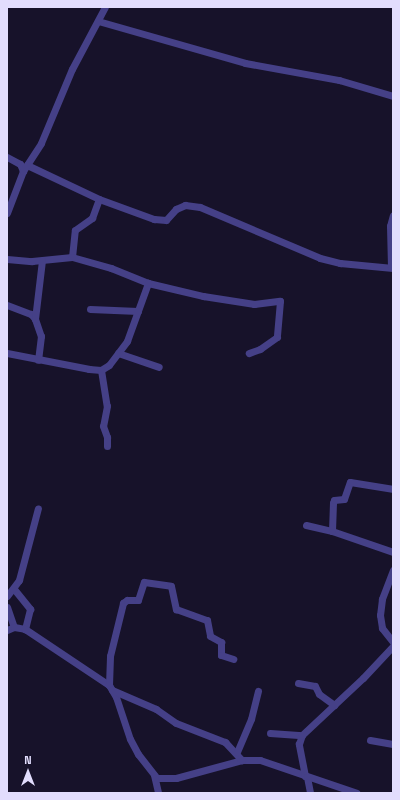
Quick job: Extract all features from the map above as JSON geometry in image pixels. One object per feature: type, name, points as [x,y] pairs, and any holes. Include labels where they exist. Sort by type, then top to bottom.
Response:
[{"type":"street","points":[[7,213],[25,168],[41,143],[72,69],[105,7]]},
{"type":"street","points":[[98,21],[245,63],[338,80],[393,96]]},
{"type":"street","points":[[7,157],[25,168],[99,199],[162,220],[169,219],[180,207],[200,207],[320,258],[340,263],[392,267],[390,226],[393,215]]},
{"type":"street","points":[[72,257],[76,230],[92,218],[99,199]]},
{"type":"street","points":[[7,259],[42,260],[72,257],[111,268],[148,283],[228,301],[254,304],[280,301],[281,309],[276,337],[260,349],[249,353]]},
{"type":"street","points":[[35,319],[42,260]]},
{"type":"street","points":[[101,370],[118,354],[131,334],[148,283]]},
{"type":"street","points":[[7,305],[30,314],[35,319],[41,336],[38,360]]},
{"type":"street","points":[[90,309],[138,311]]},
{"type":"street","points":[[7,353],[38,360],[101,370]]},
{"type":"street","points":[[118,354],[158,367]]},
{"type":"street","points":[[101,370],[107,406],[103,426],[107,437],[107,446]]},
{"type":"street","points":[[332,531],[334,500],[344,499],[350,482],[393,489]]},
{"type":"street","points":[[7,596],[14,589],[22,572],[38,508]]},
{"type":"street","points":[[306,525],[332,531],[393,552]]},
{"type":"street","points":[[393,570],[382,599],[380,615],[382,628],[393,642]]},
{"type":"street","points":[[158,793],[154,775],[130,739],[111,688],[110,656],[123,603],[127,600],[138,600],[144,582],[171,586],[176,609],[207,620],[210,636],[221,642],[221,655],[233,659]]},
{"type":"street","points":[[14,589],[30,609],[25,629]]},
{"type":"street","points":[[7,606],[14,627]]},
{"type":"street","points":[[7,630],[14,627],[25,629],[111,688],[156,709],[176,723],[215,737],[237,752],[242,760]]},
{"type":"street","points":[[310,793],[299,744],[302,735],[393,646]]},
{"type":"street","points":[[298,683],[315,686],[319,694],[334,705]]},
{"type":"street","points":[[237,752],[251,719],[258,691]]},
{"type":"street","points":[[270,733],[302,735]]},
{"type":"street","points":[[370,740],[393,744]]},
{"type":"street","points":[[154,775],[162,779],[176,778],[242,760],[270,762],[306,777],[357,793]]}]
